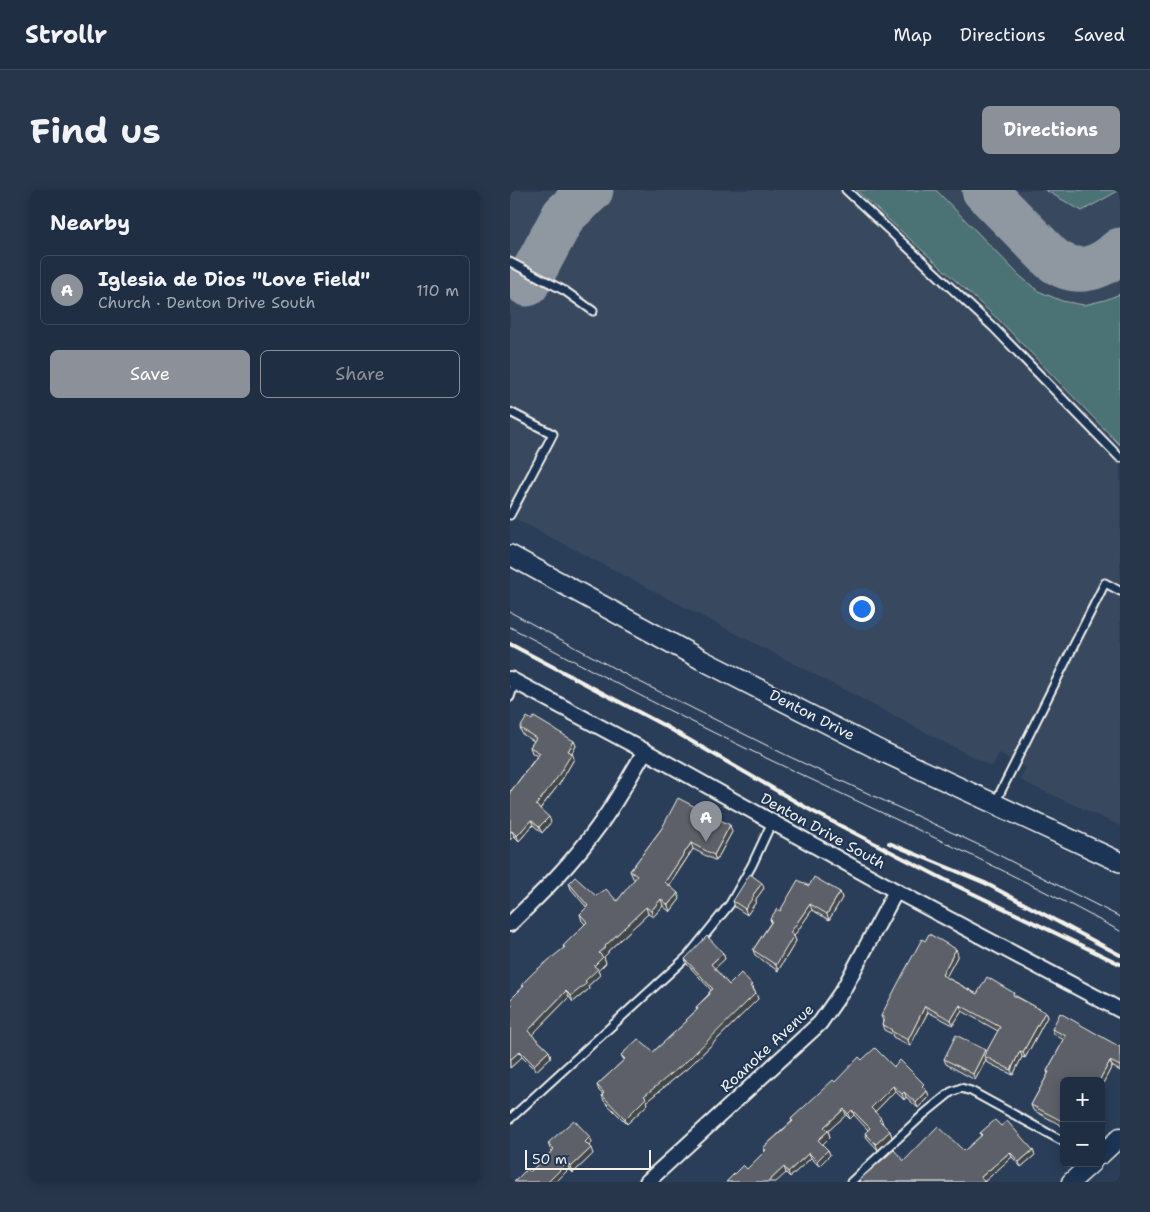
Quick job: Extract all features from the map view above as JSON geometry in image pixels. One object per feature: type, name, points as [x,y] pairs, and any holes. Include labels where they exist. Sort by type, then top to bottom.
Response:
[{"type":"main road","name":"Denton Drive","points":[[510,555],[702,660],[883,752],[1120,862]]},
{"type":"street","name":"Denton Drive South","points":[[513,681],[645,751],[896,891],[1120,1010]]},
{"type":"street","points":[[510,924],[542,893],[599,826],[645,751]]},
{"type":"street","name":"Roanoke Avenue","points":[[647,1182],[820,1023],[843,990],[896,891]]},
{"type":"street","points":[[1105,1151],[1120,1137]]},
{"type":"street","points":[[1071,1182],[1088,1167]]},
{"type":"lane","points":[[846,190],[994,328],[1120,458]]},
{"type":"lane","points":[[510,262],[565,291],[593,311]]},
{"type":"lane","points":[[510,412],[553,434],[510,515]]},
{"type":"lane","points":[[995,803],[1105,583],[1120,590]]},
{"type":"lane","points":[[510,697],[513,681]]},
{"type":"lane","points":[[510,1119],[688,956],[730,904],[752,865],[772,822]]},
{"type":"lane","points":[[851,1182],[924,1114],[951,1092],[961,1088],[971,1090],[1060,1140]]},
{"type":"shaded area","points":[[510,190],[1120,190],[1120,826],[1020,780],[1026,768],[999,753],[992,767],[510,516]]},
{"type":"green space","points":[[856,190],[936,190],[1020,276],[1038,291],[1062,301],[1084,305],[1120,294],[1120,445],[1000,321]]},
{"type":"green space","points":[[1045,190],[1120,190],[1082,211]]},
{"type":"building","points":[[527,717],[532,720],[534,717],[574,741],[568,751],[572,753],[557,778],[536,805],[549,817],[539,827],[531,820],[517,836],[512,831],[510,832],[510,790],[540,753],[530,747],[536,738],[520,728]]},
{"type":"building","points":[[678,798],[730,825],[714,855],[691,843],[665,882],[678,893],[668,905],[661,899],[651,911],[646,907],[599,953],[603,957],[594,966],[598,969],[585,981],[587,983],[571,996],[566,991],[528,1031],[549,1051],[534,1065],[520,1051],[510,1060],[510,1007],[513,1005],[510,1000],[524,986],[522,984],[565,947],[563,946],[587,922],[580,914],[588,906],[569,883],[575,877],[596,896],[606,889],[617,901],[637,876],[630,871],[662,828]]},
{"type":"building","points":[[750,874],[762,883],[745,909],[733,901]]},
{"type":"building","points":[[814,877],[840,892],[827,914],[810,904],[790,933],[794,935],[776,965],[753,950],[772,921],[770,919],[777,909],[780,911],[798,880],[809,886]]},
{"type":"building","points":[[929,934],[956,949],[942,975],[977,994],[987,977],[1014,993],[1013,995],[1045,1012],[1023,1052],[1020,1051],[1011,1070],[984,1056],[1000,1027],[960,1005],[951,1020],[925,1006],[908,1040],[882,1024],[885,1018],[881,1016],[922,939],[925,941]]},
{"type":"building","points":[[707,936],[723,953],[711,964],[729,985],[741,973],[752,985],[750,986],[756,993],[687,1061],[644,1096],[646,1098],[625,1119],[602,1095],[604,1093],[597,1085],[625,1059],[621,1055],[638,1039],[653,1052],[687,1021],[698,1009],[696,1007],[710,994],[709,992],[713,989],[685,959]]},
{"type":"building","points":[[1060,1013],[1120,1047],[1120,1066],[1110,1061],[1101,1077],[1060,1077],[1060,1120],[1031,1105],[1066,1036],[1052,1029]]},
{"type":"building","points":[[956,1035],[985,1050],[973,1074],[944,1059]]},
{"type":"building","points":[[875,1048],[894,1067],[900,1060],[924,1084],[922,1086],[927,1091],[916,1103],[904,1092],[902,1094],[893,1086],[871,1108],[890,1131],[876,1144],[865,1133],[870,1128],[852,1110],[848,1114],[844,1109],[824,1127],[828,1131],[818,1140],[828,1150],[817,1161],[809,1153],[788,1172],[784,1167],[768,1182],[726,1182],[743,1165],[747,1169],[766,1150],[763,1148],[793,1121],[791,1119],[833,1080],[835,1082],[859,1057],[862,1060]]},
{"type":"building","points":[[574,1120],[590,1137],[585,1142],[591,1148],[571,1167],[567,1163],[548,1182],[514,1182],[527,1169],[530,1172],[554,1149],[548,1143]]},
{"type":"building","points":[[995,1120],[1001,1126],[1007,1121],[1033,1150],[1019,1162],[1010,1152],[981,1177],[985,1182],[861,1182],[859,1180],[894,1150],[904,1161],[938,1126],[964,1151]]},
{"type":"taxiway","points":[[527,284],[564,215],[591,190]]},
{"type":"taxiway","points":[[984,190],[1051,258],[1069,268],[1087,269],[1096,266],[1120,250]]},
{"type":"tram line","points":[[510,612],[634,679],[788,756],[981,846],[1120,917]]},
{"type":"tram line","points":[[510,627],[714,733],[995,867],[1120,931]]},
{"type":"railway","points":[[510,644],[665,726],[812,811],[955,885],[1120,964]]},
{"type":"railway","points":[[889,843],[985,883],[1120,955]]},
{"type":"place","name":"Iglesia de Dios \"Love Field\"","points":[[706,842]]}]
